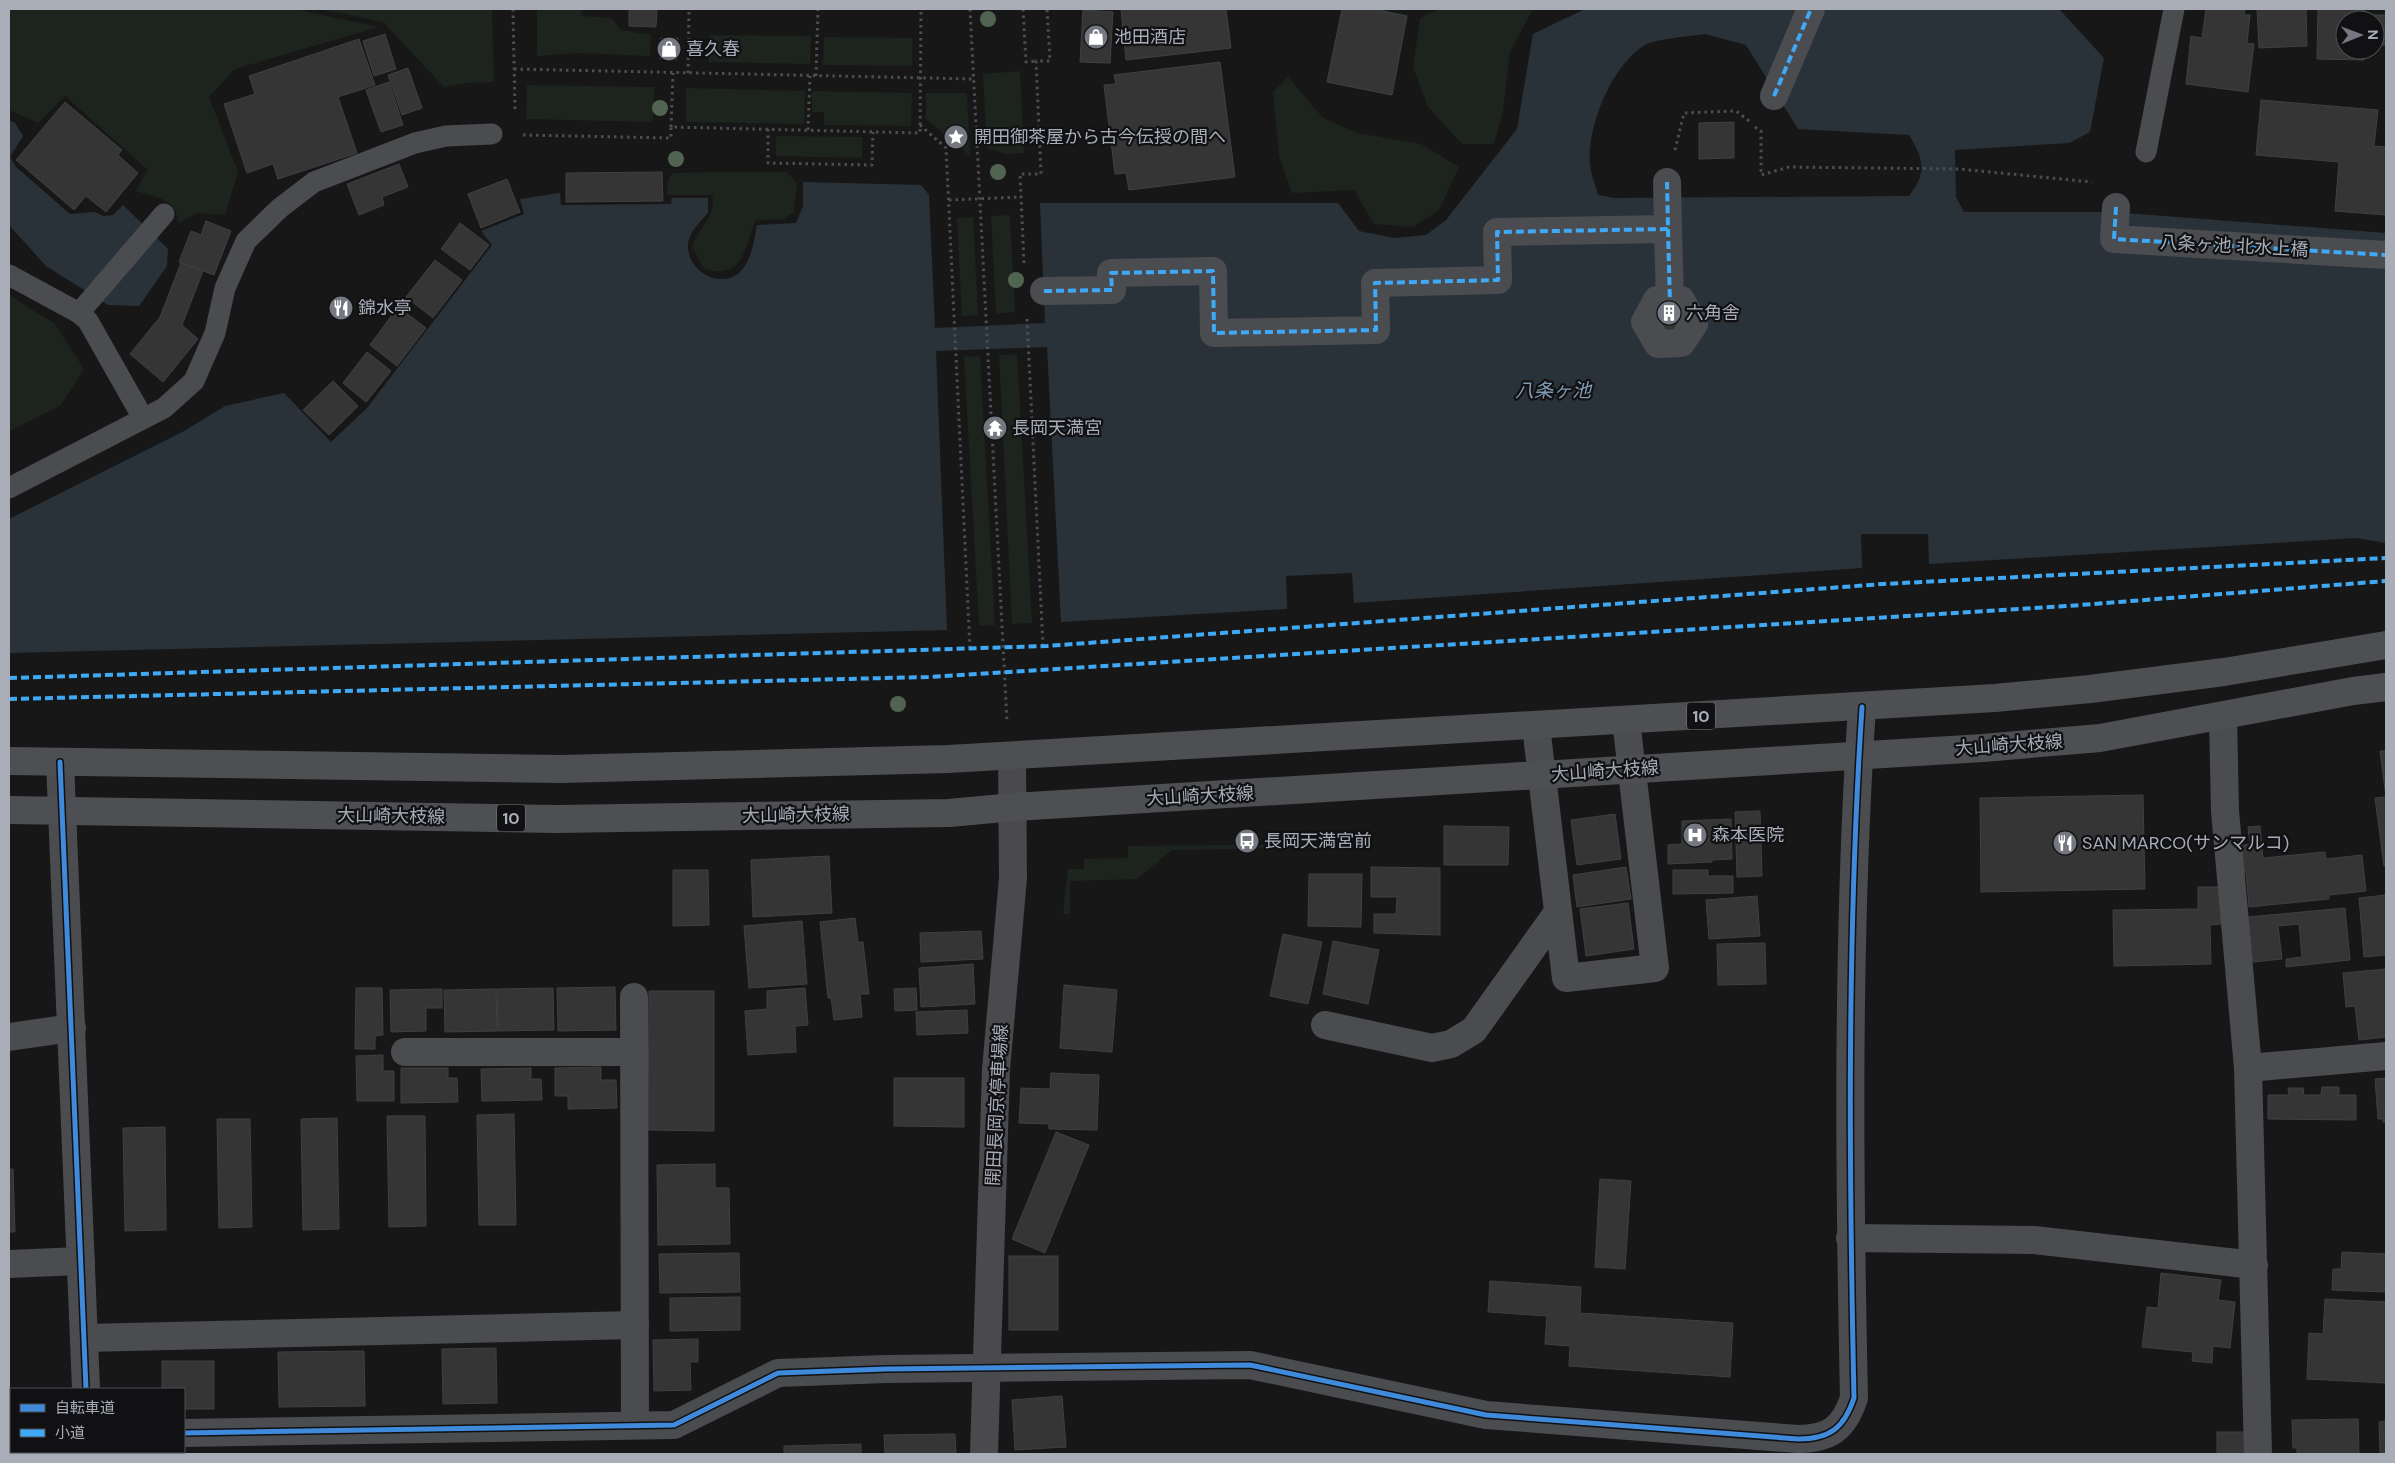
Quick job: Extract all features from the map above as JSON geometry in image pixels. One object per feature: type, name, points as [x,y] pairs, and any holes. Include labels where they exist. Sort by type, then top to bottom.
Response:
[{"type":"main road","name":"10","points":[[9,761],[561,769],[1012,756],[1862,707],[2090,689],[2224,672],[2386,644]]},
{"type":"main road","name":"大山崎大枝線","points":[[9,810],[558,819],[948,813],[1014,807],[1983,748],[2100,738],[2223,717],[2353,691],[2386,687]]},
{"type":"main road","name":"開田長岡京停車場線","points":[[984,1454],[996,1069],[1013,878],[1014,807],[1012,756]]},
{"type":"street","points":[[1774,96],[1811,9]]},
{"type":"street","points":[[1667,182],[1670,302]]},
{"type":"street","name":"八条ヶ池 北水上橋","points":[[2116,207],[2114,239],[2386,255]]},
{"type":"street","points":[[1044,291],[1112,290],[1111,273],[1213,271],[1214,333],[1376,330],[1375,283],[1498,280],[1497,232],[1668,229]]},
{"type":"street","points":[[185,1444],[635,1425],[674,1425],[778,1373],[886,1369],[1250,1365],[1486,1415],[1763,1445],[1814,1439],[1828,1434],[1841,1426],[1849,1413],[1854,1398],[1850,1238],[1850,980],[1862,707]]},
{"type":"street","points":[[2223,717],[2225,811],[2248,1068],[2258,1454]]},
{"type":"street","points":[[1536,726],[1566,978],[1655,968],[1626,720]]},
{"type":"street","points":[[60,762],[86,1388]]},
{"type":"street","points":[[1325,1025],[1432,1048],[1451,1044],[1474,1030],[1558,912]]},
{"type":"street","points":[[634,997],[635,1425]]},
{"type":"street","points":[[9,1037],[72,1028]]},
{"type":"street","points":[[405,1052],[634,1052]]},
{"type":"street","points":[[2248,1068],[2386,1056]]},
{"type":"street","points":[[1850,1238],[2034,1240],[2254,1265]]},
{"type":"street","points":[[9,1264],[81,1261]]},
{"type":"street","points":[[84,1338],[635,1325]]},
{"type":"lane","points":[[2146,152],[2174,9]]},
{"type":"lane","points":[[9,488],[164,408],[194,381],[215,333],[225,288],[246,240],[280,208],[314,182],[415,143],[446,136],[492,134]]},
{"type":"lane","points":[[79,313],[95,297],[164,214]]},
{"type":"lane","points":[[9,275],[79,313],[88,321],[143,418]]},
{"type":"path","points":[[513,9],[515,134]]},
{"type":"path","points":[[688,73],[689,9]]},
{"type":"path","points":[[816,76],[818,9]]},
{"type":"path","points":[[671,127],[920,133],[921,9]]},
{"type":"path","points":[[970,9],[1008,728]]},
{"type":"path","points":[[1024,9],[1026,62],[1050,61],[1047,9]]},
{"type":"path","points":[[1024,273],[1020,174],[1041,174],[1036,61]]},
{"type":"path","points":[[514,69],[974,79]]},
{"type":"path","points":[[492,134],[672,138],[673,72]]},
{"type":"path","points":[[808,130],[810,76]]},
{"type":"path","points":[[1667,182],[1684,113],[1736,111],[1761,131],[1761,175],[1789,167],[1960,169],[2098,183]]},
{"type":"path","points":[[920,125],[946,148],[970,649]]},
{"type":"path","points":[[768,129],[768,163],[872,165],[873,132]]},
{"type":"path","points":[[949,200],[1021,198]]},
{"type":"path","points":[[1026,313],[1043,646]]},
{"type":"shaded area","points":[[9,9],[294,9],[379,27],[235,69],[209,97],[238,172],[225,215],[196,213],[179,223],[177,214],[169,203],[158,197],[135,191],[148,170],[65,96],[38,123],[9,110]]},
{"type":"shaded area","points":[[320,9],[492,9],[494,82],[468,83],[444,87],[383,22]]},
{"type":"shaded area","points":[[537,9],[581,9],[582,16],[611,18],[621,30],[651,35],[650,56],[577,53],[537,56]]},
{"type":"shaded area","points":[[1439,9],[1533,9],[1510,52],[1503,111],[1494,144],[1462,144],[1428,107],[1413,68],[1420,18]]},
{"type":"shaded area","points":[[709,35],[811,36],[810,64],[709,62]]},
{"type":"shaded area","points":[[824,37],[912,38],[912,66],[823,65]]},
{"type":"shaded area","points":[[1020,71],[1024,153],[1006,154],[987,148],[983,74]]},
{"type":"shaded area","points":[[1288,77],[1323,118],[1357,133],[1421,144],[1459,167],[1439,210],[1413,227],[1374,224],[1354,190],[1292,193],[1279,156],[1273,92]]},
{"type":"shaded area","points":[[527,85],[654,87],[653,122],[526,119]]},
{"type":"shaded area","points":[[686,88],[805,91],[804,124],[686,122]]},
{"type":"shaded area","points":[[812,91],[912,93],[911,126],[824,125],[824,112],[812,112]]},
{"type":"shaded area","points":[[926,93],[967,93],[970,156],[956,144],[963,135],[952,126],[944,134],[926,119]]},
{"type":"shaded area","points":[[776,136],[862,137],[862,158],[776,156]]},
{"type":"shaded area","points":[[787,172],[797,183],[794,212],[784,219],[756,220],[745,251],[735,266],[727,270],[717,271],[704,269],[692,247],[710,215],[713,202],[712,195],[667,195],[668,181],[672,173]]},
{"type":"shaded area","points":[[1010,215],[1015,312],[996,314],[991,216]]},
{"type":"shaded area","points":[[973,217],[978,315],[962,316],[957,218]]},
{"type":"shaded area","points":[[9,295],[55,324],[84,369],[61,405],[9,431]]},
{"type":"shaded area","points":[[1017,354],[1032,623],[1012,624],[999,355]]},
{"type":"shaded area","points":[[980,356],[995,625],[979,626],[964,357]]},
{"type":"shaded area","points":[[1312,844],[1312,848],[1172,850],[1137,879],[1070,881],[1070,914],[1063,914],[1068,869],[1084,869],[1084,859],[1128,858],[1128,846]]},
{"type":"water","name":"八条ヶ池","points":[[1585,9],[2059,9],[2104,58],[2090,132],[2069,143],[1955,150],[1956,197],[1964,212],[2112,212],[2386,233],[2386,543],[2356,538],[1929,564],[1928,534],[1861,534],[1862,568],[1354,603],[1352,573],[1286,576],[1287,609],[1061,622],[1047,347],[936,351],[947,630],[9,653],[9,519],[184,431],[225,406],[284,393],[331,442],[367,408],[492,245],[481,231],[524,214],[520,199],[560,193],[561,205],[671,204],[672,198],[708,198],[708,213],[690,236],[689,254],[699,270],[714,278],[723,279],[732,277],[744,267],[752,250],[757,225],[796,223],[803,206],[803,182],[921,185],[929,195],[935,328],[1045,323],[1040,203],[1338,203],[1359,231],[1394,238],[1426,235],[1446,220],[1517,129],[1533,34]],"holes":[[[1705,34],[1746,45],[1798,129],[1909,135],[1918,151],[1921,166],[1919,180],[1909,196],[1614,198],[1598,195],[1590,165],[1592,133],[1604,98],[1612,82],[1633,54],[1650,43],[1665,39]]]},
{"type":"water","points":[[9,120],[15,123],[23,136],[10,157],[16,167],[70,214],[95,212],[103,216],[113,215],[123,205],[168,249],[167,266],[139,306],[108,305],[46,266],[9,225]]},
{"type":"building","points":[[629,9],[657,9],[656,27],[629,26]]},
{"type":"building","points":[[1121,9],[1226,9],[1231,48],[1126,60]]},
{"type":"building","points":[[1342,9],[1374,9],[1407,16],[1392,95],[1327,82]]},
{"type":"building","points":[[2206,9],[2245,9],[2244,15],[2250,15],[2247,43],[2254,44],[2248,92],[2186,84],[2191,36],[2202,38]]},
{"type":"building","points":[[2257,9],[2306,9],[2307,46],[2259,48]]},
{"type":"building","points":[[2318,9],[2365,9],[2335,10],[2335,59],[2317,59]]},
{"type":"building","name":"池田酒店","points":[[1083,10],[1113,12],[1110,63],[1080,62]]},
{"type":"building","points":[[2385,15],[2386,15],[2385,45]]},
{"type":"building","points":[[385,34],[396,69],[374,76],[363,41]]},
{"type":"building","name":"喜久春","points":[[661,38],[678,38],[677,60],[660,59]]},
{"type":"building","points":[[359,39],[375,85],[338,97],[357,153],[278,179],[273,164],[247,173],[224,104],[255,94],[249,76]]},
{"type":"building","points":[[1220,62],[1235,177],[1129,190],[1126,173],[1115,174],[1104,85],[1116,84],[1114,75]]},
{"type":"building","points":[[408,68],[422,108],[402,115],[388,75]]},
{"type":"building","points":[[389,82],[403,125],[381,132],[366,90]]},
{"type":"building","points":[[2261,100],[2378,110],[2374,146],[2386,147],[2386,215],[2335,211],[2339,162],[2256,155]]},
{"type":"building","points":[[65,102],[122,150],[118,155],[138,173],[106,212],[86,196],[74,210],[16,160]]},
{"type":"building","points":[[1734,122],[1734,158],[1699,159],[1699,123]]},
{"type":"building","points":[[399,164],[408,187],[382,197],[384,205],[359,215],[347,184]]},
{"type":"building","points":[[662,172],[663,201],[566,202],[566,173]]},
{"type":"building","points":[[507,179],[520,212],[481,228],[468,194]]},
{"type":"building","points":[[206,221],[231,231],[214,275],[179,262],[191,231],[201,235]]},
{"type":"building","points":[[460,223],[489,245],[470,270],[441,249]]},
{"type":"building","points":[[435,260],[462,280],[433,318],[406,297]]},
{"type":"building","points":[[181,263],[203,271],[182,325],[198,339],[163,382],[130,354],[160,317]]},
{"type":"building","points":[[1659,304],[1690,323],[1659,340]]},
{"type":"building","points":[[398,307],[426,328],[397,366],[370,345]]},
{"type":"building","points":[[367,352],[391,371],[366,402],[343,383]]},
{"type":"building","points":[[333,381],[358,406],[329,435],[303,410]]},
{"type":"building","points":[[2380,751],[2386,751],[2386,797]]},
{"type":"building","points":[[2143,795],[2145,889],[1981,892],[1980,798]]},
{"type":"building","points":[[2386,797],[2386,866],[2384,866],[2375,798]]},
{"type":"building","points":[[1760,811],[1762,876],[1737,877],[1735,812]]},
{"type":"building","points":[[1615,814],[1621,859],[1577,865],[1571,820]]},
{"type":"building","points":[[1731,819],[1732,859],[1668,864],[1668,845],[1682,844],[1682,821]]},
{"type":"building","points":[[1444,826],[1509,827],[1508,865],[1444,865]]},
{"type":"building","points":[[2260,826],[2263,858],[2325,852],[2326,859],[2362,855],[2366,891],[2329,895],[2329,899],[2249,907],[2246,872],[2240,873],[2237,846],[2250,844],[2248,827]]},
{"type":"building","points":[[829,856],[832,913],[753,917],[751,860]]},
{"type":"building","points":[[1371,867],[1440,868],[1440,935],[1374,933],[1374,914],[1396,914],[1397,897],[1371,897]]},
{"type":"building","points":[[1626,867],[1631,899],[1577,907],[1573,875]]},
{"type":"building","points":[[673,870],[708,870],[709,925],[673,926]]},
{"type":"building","points":[[1673,870],[1708,870],[1708,876],[1733,876],[1733,893],[1673,894]]},
{"type":"building","points":[[1309,874],[1362,874],[1361,927],[1308,926]]},
{"type":"building","points":[[2198,887],[2220,887],[2221,924],[2210,925],[2211,964],[2114,966],[2113,910],[2198,909]]},
{"type":"building","points":[[2386,895],[2386,955],[2364,957],[2359,898]]},
{"type":"building","points":[[1757,896],[1760,936],[1709,939],[1706,900]]},
{"type":"building","points":[[1628,903],[1634,949],[1586,956],[1580,909]]},
{"type":"building","points":[[2345,908],[2350,960],[2286,967],[2286,959],[2302,957],[2299,924],[2278,926],[2282,959],[2253,962],[2248,917]]},
{"type":"building","points":[[855,918],[858,942],[863,942],[869,994],[860,994],[862,1017],[834,1020],[831,998],[828,998],[820,922]]},
{"type":"building","points":[[802,921],[807,984],[749,988],[744,926]]},
{"type":"building","points":[[981,931],[983,959],[921,962],[920,933]]},
{"type":"building","points":[[1283,934],[1322,942],[1308,1004],[1270,996]]},
{"type":"building","points":[[1333,941],[1379,950],[1368,1004],[1323,994]]},
{"type":"building","points":[[1765,943],[1766,984],[1718,985],[1717,944]]},
{"type":"building","points":[[973,964],[975,1004],[921,1007],[919,968]]},
{"type":"building","points":[[2386,969],[2386,1037],[2359,1040],[2355,1006],[2346,1007],[2343,973]]},
{"type":"building","points":[[1064,985],[1117,990],[1112,1052],[1060,1048]]},
{"type":"building","points":[[615,987],[616,1030],[558,1031],[557,988]]},
{"type":"building","points":[[356,988],[382,988],[383,1035],[375,1036],[375,1049],[355,1049]]},
{"type":"building","points":[[553,988],[554,1030],[498,1031],[497,989]]},
{"type":"building","points":[[805,988],[808,1025],[795,1026],[796,1052],[748,1055],[745,1011],[767,1009],[767,991]]},
{"type":"building","points":[[916,988],[917,1010],[895,1011],[894,989]]},
{"type":"building","points":[[442,989],[442,1008],[426,1008],[426,1031],[391,1032],[390,990]]},
{"type":"building","points":[[496,989],[497,1031],[445,1032],[444,990]]},
{"type":"building","points":[[649,991],[714,991],[714,1131],[648,1130]]},
{"type":"building","points":[[967,1010],[968,1033],[917,1035],[916,1012]]},
{"type":"building","points":[[383,1055],[383,1071],[394,1071],[394,1101],[357,1101],[356,1056]]},
{"type":"building","points":[[601,1067],[601,1080],[616,1080],[617,1108],[568,1109],[568,1096],[555,1096],[555,1068]]},
{"type":"building","points":[[401,1068],[448,1068],[448,1078],[457,1078],[458,1102],[401,1103]]},
{"type":"building","points":[[531,1068],[531,1079],[541,1079],[542,1100],[482,1101],[481,1069]]},
{"type":"building","points":[[1051,1073],[1099,1075],[1097,1130],[1049,1129],[1049,1124],[1019,1123],[1021,1088],[1050,1089]]},
{"type":"building","points":[[894,1078],[964,1078],[964,1127],[894,1126]]},
{"type":"building","points":[[2386,1078],[2386,1122],[2383,1122],[2383,1119],[2378,1119],[2375,1079]]},
{"type":"building","points":[[2322,1087],[2339,1087],[2339,1095],[2356,1095],[2356,1120],[2268,1119],[2268,1095],[2289,1095],[2288,1088],[2303,1088],[2304,1095],[2321,1095]]},
{"type":"building","points":[[514,1114],[516,1225],[479,1225],[477,1115]]},
{"type":"building","points":[[387,1116],[425,1116],[426,1226],[389,1227]]},
{"type":"building","points":[[337,1118],[339,1229],[303,1230],[301,1119]]},
{"type":"building","points":[[217,1119],[250,1119],[252,1227],[219,1228]]},
{"type":"building","points":[[165,1127],[166,1230],[125,1231],[123,1128]]},
{"type":"building","points":[[1056,1132],[1089,1145],[1045,1253],[1012,1239]]},
{"type":"building","points":[[715,1164],[715,1188],[729,1188],[730,1244],[658,1245],[657,1165]]},
{"type":"building","points":[[9,1169],[13,1169],[15,1232],[9,1232]]},
{"type":"building","points":[[1600,1179],[1631,1181],[1625,1269],[1595,1267]]},
{"type":"building","points":[[2342,1252],[2386,1254],[2386,1292],[2332,1290],[2333,1269],[2341,1269]]},
{"type":"building","points":[[739,1253],[740,1292],[660,1293],[659,1254]]},
{"type":"building","points":[[1009,1256],[1058,1256],[1058,1330],[1009,1330]]},
{"type":"building","points":[[2161,1273],[2221,1280],[2218,1300],[2235,1302],[2230,1348],[2213,1346],[2212,1363],[2192,1361],[2193,1352],[2142,1347],[2147,1307],[2158,1308]]},
{"type":"building","points":[[1490,1281],[1581,1287],[1580,1313],[1733,1323],[1730,1377],[1569,1366],[1570,1346],[1545,1344],[1547,1316],[1488,1312]]},
{"type":"building","points":[[740,1297],[740,1330],[670,1331],[670,1298]]},
{"type":"building","points":[[2325,1299],[2386,1302],[2386,1383],[2307,1379],[2309,1333],[2323,1334]]},
{"type":"building","points":[[698,1339],[698,1362],[690,1362],[691,1390],[654,1391],[653,1340]]},
{"type":"building","points":[[496,1348],[497,1403],[443,1404],[442,1349]]},
{"type":"building","points":[[364,1351],[365,1406],[279,1407],[278,1352]]},
{"type":"building","points":[[162,1361],[214,1361],[214,1409],[185,1409],[185,1388],[162,1388]]},
{"type":"building","points":[[1062,1396],[1066,1447],[1015,1450],[1012,1400]]},
{"type":"building","points":[[2358,1419],[2359,1454],[2297,1454],[2297,1448],[2293,1448],[2292,1420]]},
{"type":"building","points":[[2386,1421],[2386,1454],[2380,1454],[2379,1422]]},
{"type":"building","points":[[2217,1432],[2245,1432],[2245,1454],[2217,1454]]},
{"type":"building","points":[[955,1434],[956,1454],[885,1454],[884,1435]]},
{"type":"building","points":[[861,1444],[861,1454],[784,1454],[784,1446]]},
{"type":"marked path","points":[[1774,96],[1811,9]]},
{"type":"marked path","points":[[1044,291],[1112,290],[1111,273],[1213,271],[1214,333],[1376,330],[1375,283],[1498,280],[1497,232],[1668,229],[1667,182]]},
{"type":"marked path","points":[[2116,207],[2114,239],[2386,255]]},
{"type":"marked path","points":[[1668,229],[1670,304]]},
{"type":"marked path","points":[[9,678],[1047,646],[1883,584],[2386,558]]},
{"type":"marked path","points":[[9,699],[928,677],[2068,606],[2386,581]]},
{"type":"cycle path","points":[[185,1433],[674,1425],[778,1373],[886,1369],[1250,1365],[1486,1415],[1798,1439],[1819,1437],[1827,1434],[1834,1430],[1846,1417],[1854,1398],[1850,1052],[1857,793],[1862,707]]},
{"type":"cycle path","points":[[60,762],[86,1388]]},
{"type":"place","name":"池田酒店","points":[[1096,37]]},
{"type":"place","name":"喜久春","points":[[669,49]]},
{"type":"place","name":"開田御茶屋から古今伝授の間へ","points":[[956,137]]},
{"type":"place","name":"錦水亭","points":[[341,308]]},
{"type":"place","name":"六角舎","points":[[1669,313]]},
{"type":"place","name":"長岡天満宮","points":[[995,428]]},
{"type":"place","name":"森本医院","points":[[1695,835]]},
{"type":"place","name":"長岡天満宮前","points":[[1247,841]]},
{"type":"place","name":"SAN MARCO(サンマルコ)","points":[[2065,843]]}]
